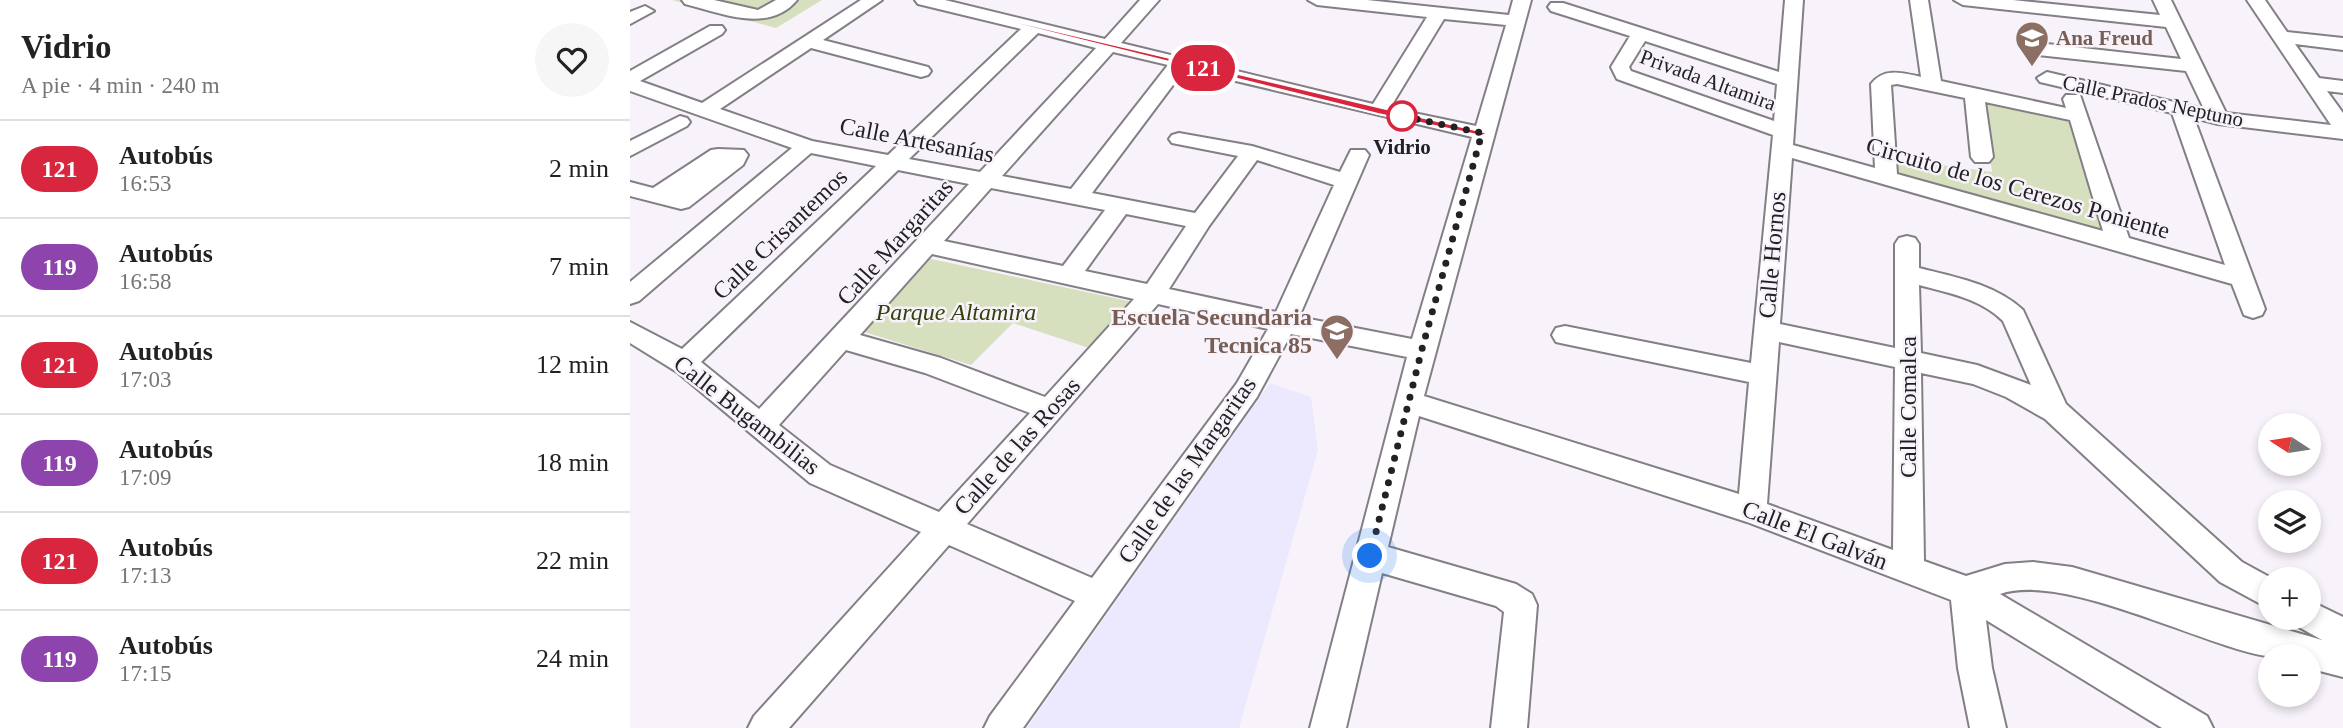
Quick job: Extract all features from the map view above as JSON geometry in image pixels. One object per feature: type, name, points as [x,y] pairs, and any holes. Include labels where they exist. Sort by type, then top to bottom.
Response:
[{"type":"street","points":[[691,0],[758,15],[765,14],[788,0]]},
{"type":"street","points":[[704,110],[873,0]]},
{"type":"street","points":[[924,0],[1378,111],[1482,133]]},
{"type":"street","name":"Calle Margaritas","points":[[762,425],[1150,0]]},
{"type":"street","points":[[1317,0],[1439,12],[1520,10],[1482,133],[1422,349],[1328,728]]},
{"type":"street","name":"Calle Hornos","points":[[1752,511],[1794,0]]},
{"type":"street","points":[[1919,0],[1932,85]]},
{"type":"street","points":[[1963,0],[2024,3],[2173,22]]},
{"type":"street","points":[[2162,0],[2218,118]]},
{"type":"street","points":[[2256,0],[2343,131]]},
{"type":"street","points":[[2024,3],[2047,78],[2053,111]]},
{"type":"street","points":[[1557,7],[1787,81]]},
{"type":"street","points":[[1378,111],[1439,12]]},
{"type":"street","name":"Calle Crisantemos","points":[[683,363],[1034,27]]},
{"type":"street","points":[[630,82],[716,30]]},
{"type":"street","name":"Privada Altamira","points":[[1641,34],[1620,66],[1620,71],[1625,75],[1782,140]]},
{"type":"street","points":[[2281,37],[2343,44]]},
{"type":"street","points":[[808,42],[921,71]]},
{"type":"street","points":[[2038,49],[2194,66]]},
{"type":"street","points":[[1077,197],[1180,63]]},
{"type":"street","points":[[1886,178],[1881,84],[1886,79],[1897,78],[2077,116]]},
{"type":"street","name":"Calle Prados Neptuno","points":[[2047,78],[2218,118],[2343,131]]},
{"type":"street","name":"Calle Artesanías","points":[[630,82],[807,146],[1201,221]]},
{"type":"street","points":[[2069,83],[2077,116],[2119,244]]},
{"type":"street","points":[[2313,83],[2343,87]]},
{"type":"street","points":[[1974,94],[1982,157]]},
{"type":"street","points":[[2181,111],[2253,309]]},
{"type":"street","points":[[630,150],[680,122]]},
{"type":"street","points":[[1179,139],[1252,152],[1347,181]]},
{"type":"street","name":"Circuito de los Cerezos Poniente","points":[[1782,140],[1886,178],[2241,278]]},
{"type":"street","points":[[630,295],[807,146]]},
{"type":"street","name":"Calle de las Rosas","points":[[766,728],[1153,294],[1201,221],[1252,152]]},
{"type":"street","points":[[630,189],[681,202],[735,160],[737,155],[725,153],[711,159],[658,195]]},
{"type":"street","name":"Calle de las Margaritas","points":[[1002,728],[1247,390],[1284,323],[1358,155]]},
{"type":"street","points":[[1068,276],[1121,205]]},
{"type":"street","name":"Calle Comalca","points":[[1907,244],[1909,571]]},
{"type":"street","points":[[928,245],[1284,323],[1422,349]]},
{"type":"street","points":[[1906,273],[1992,299],[2006,306],[2014,316],[2055,411]]},
{"type":"street","points":[[1766,330],[1908,358],[1977,375],[2016,390],[2055,411],[2231,572],[2258,587]]},
{"type":"street","name":"Calle Bugambilias","points":[[630,331],[683,363],[762,425],[793,455],[820,474],[1098,596]]},
{"type":"street","points":[[1565,335],[1762,375]]},
{"type":"street","points":[[842,340],[932,365],[1050,410]]},
{"type":"street","name":"Calle El Galván","points":[[1409,402],[1752,511],[1966,591],[2195,728]]},
{"type":"street","points":[[1370,556],[1505,594],[1521,605],[1509,728]]},
{"type":"street","points":[[1988,728],[1975,668],[1966,591],[2005,578],[2033,576],[2073,581],[2294,649],[2343,661]]},
{"type":"street","points":[[2321,622],[2343,634]]},
{"type":"shaded area","points":[[1270,383],[1311,397],[1318,450],[1239,728],[1027,728]]},
{"type":"green space","points":[[672,0],[822,0],[776,28]]},
{"type":"green space","points":[[1983,102],[2071,121],[2105,233],[1895,176],[1892,158],[1992,172]]},
{"type":"green space","name":"Parque Altamira","points":[[927,258],[1133,302],[1095,350],[1013,323],[971,365],[861,331]]},
{"type":"bus line","name":"121","points":[[924,0],[1378,111],[1482,133]]},
{"type":"place","name":"Ana Freud","points":[[2032,68]]},
{"type":"place","name":"Vidrio","points":[[1402,116]]},
{"type":"place","name":"Escuela Secundaria Tecnica 85","points":[[1337,361]]},
{"type":"route","points":[[1370,556],[1422,349],[1482,133],[1402,116]]}]
